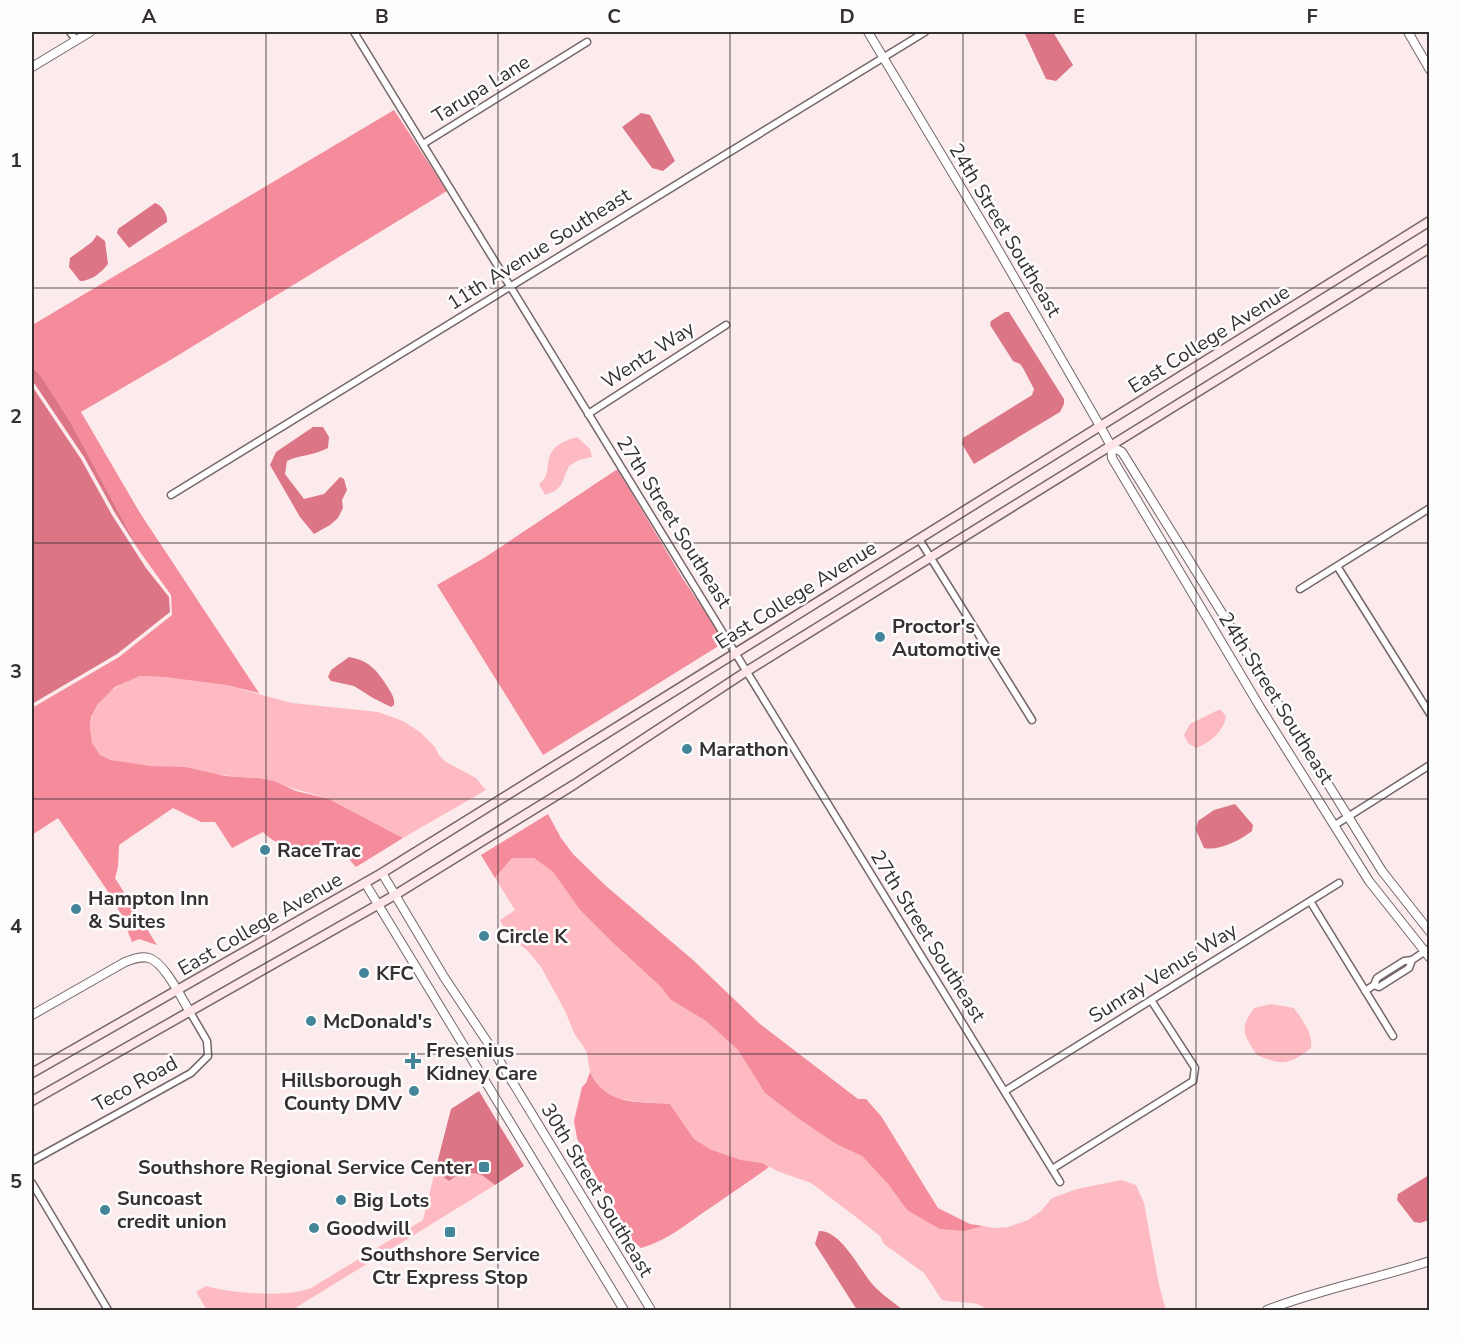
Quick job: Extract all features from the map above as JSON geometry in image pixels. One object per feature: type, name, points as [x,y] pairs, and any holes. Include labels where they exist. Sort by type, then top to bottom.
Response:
[{"type":"main road","name":"East College Avenue","points":[[32,1073],[382,873],[1430,221]]},
{"type":"main road","name":"East College Avenue","points":[[32,1101],[395,895],[575,784],[747,671],[1430,248]]},
{"type":"street","points":[[70,32],[76,40]]},
{"type":"street","points":[[32,68],[90,32]]},
{"type":"street","name":"27th Street Southeast","points":[[354,32],[1060,1182]]},
{"type":"street","name":"24th Street Southeast","points":[[868,32],[1100,426],[1111,446],[1112,458],[1260,706],[1369,881],[1428,952]]},
{"type":"street","name":"11th Avenue Southeast","points":[[171,495],[925,32]]},
{"type":"street","points":[[1408,32],[1430,70]]},
{"type":"street","name":"Tarupa Lane","points":[[423,144],[587,42]]},
{"type":"street","name":"Wentz Way","points":[[588,414],[726,325]]},
{"type":"street","name":"24th Street Southeast","points":[[1111,446],[1122,452],[1382,871],[1430,932]]},
{"type":"street","points":[[1300,589],[1430,508]]},
{"type":"street","points":[[919,538],[1032,720]]},
{"type":"street","points":[[1337,566],[1430,714]]},
{"type":"street","points":[[1335,825],[1430,765]]},
{"type":"street","name":"30th Street Southeast","points":[[382,873],[444,977],[496,1055],[651,1311]]},
{"type":"street","name":"30th Street Southeast","points":[[365,883],[624,1311]]},
{"type":"street","name":"Sunray Venus Way","points":[[1005,1091],[1339,883]]},
{"type":"street","points":[[1310,901],[1393,1036]]},
{"type":"street","points":[[1365,990],[1374,985],[1379,987],[1409,968],[1412,960],[1428,952]]},
{"type":"street","points":[[32,1015],[125,962],[148,957],[156,961],[190,1012]]},
{"type":"street","points":[[1052,1169],[1193,1081],[1195,1068],[1151,1000]]},
{"type":"street","name":"Teco Road","points":[[32,1161],[190,1073],[203,1063],[208,1056],[207,1041],[190,1012]]},
{"type":"street","points":[[32,1183],[108,1311]]},
{"type":"street","points":[[1267,1311],[1287,1302],[1430,1261]]},
{"type":"shaded area","points":[[1024,32],[1053,32],[1073,65],[1056,81],[1046,79]]},
{"type":"shaded area","points":[[394,110],[447,191],[81,412],[140,513],[259,693],[226,685],[140,676],[115,687],[97,705],[91,717],[90,728],[92,743],[100,755],[111,760],[150,766],[185,767],[225,776],[274,781],[296,791],[329,799],[403,838],[356,867],[339,850],[281,844],[263,832],[232,848],[215,822],[201,822],[173,808],[119,845],[115,878],[157,945],[139,939],[132,942],[121,914],[109,893],[58,818],[32,835],[32,708],[119,657],[172,615],[171,595],[140,552],[71,423],[41,376],[32,367],[32,321],[34,324]]},
{"type":"shaded area","points":[[641,113],[650,115],[675,161],[663,171],[652,168],[622,127]]},
{"type":"shaded area","points":[[155,203],[164,211],[167,222],[129,248],[117,233],[118,229]]},
{"type":"shaded area","points":[[97,235],[105,241],[108,264],[96,276],[80,281],[69,267],[70,258],[92,242]]},
{"type":"shaded area","points":[[1009,312],[1064,399],[1064,404],[1060,412],[974,464],[962,444],[963,438],[1032,395],[1034,389],[1023,368],[1013,361],[990,325],[991,321]]},
{"type":"shaded area","points":[[32,367],[41,376],[71,423],[140,552],[84,457],[32,380]]},
{"type":"shaded area","points":[[32,386],[81,459],[112,515],[146,568],[169,597],[170,612],[117,654],[32,704]]},
{"type":"shaded area","points":[[313,427],[323,427],[329,437],[328,448],[287,461],[285,474],[304,499],[324,494],[340,477],[344,479],[347,490],[338,518],[314,534],[300,517],[270,465],[276,452]]},
{"type":"shaded area","points":[[577,437],[590,449],[592,457],[579,460],[569,466],[561,485],[555,491],[545,495],[539,484],[547,473],[551,454],[564,442]]},
{"type":"shaded area","points":[[616,470],[725,642],[543,755],[437,585],[484,558]]},
{"type":"shaded area","points":[[349,657],[367,663],[376,671],[391,693],[394,705],[391,707],[354,686],[331,681],[328,677],[331,670]]},
{"type":"shaded area","points":[[140,676],[226,685],[292,703],[378,712],[403,721],[420,732],[446,762],[476,778],[486,790],[403,838],[329,799],[258,778],[150,767],[99,755],[93,747],[90,731],[95,709],[111,691]]},
{"type":"shaded area","points":[[1218,710],[1226,716],[1216,736],[1196,748],[1188,743],[1184,735],[1190,724]]},
{"type":"shaded area","points":[[1235,804],[1253,825],[1252,831],[1229,844],[1210,849],[1204,848],[1196,830],[1198,821],[1214,810]]},
{"type":"shaded area","points":[[548,814],[573,854],[606,886],[693,960],[760,1024],[858,1099],[866,1099],[881,1116],[938,1208],[970,1224],[983,1226],[965,1231],[940,1229],[907,1210],[888,1184],[862,1156],[836,1144],[765,1093],[738,1050],[706,1021],[671,1000],[661,987],[580,910],[553,872],[534,858],[512,858],[495,878],[481,855]]},
{"type":"shaded area","points":[[512,858],[534,858],[553,872],[580,910],[661,987],[671,1000],[706,1021],[738,1050],[765,1093],[836,1144],[862,1156],[888,1184],[907,1210],[965,1231],[983,1226],[1008,1227],[1028,1220],[1041,1211],[1052,1198],[1077,1189],[1121,1180],[1136,1185],[1144,1203],[1159,1285],[1166,1310],[988,1310],[978,1304],[942,1300],[924,1273],[884,1244],[880,1236],[811,1183],[777,1171],[763,1163],[741,1160],[712,1150],[694,1139],[670,1104],[613,1098],[599,1087],[590,1072],[587,1053],[575,1035],[541,967],[526,949],[509,937],[500,920],[515,910],[495,878]]},
{"type":"shaded area","points":[[1271,1004],[1294,1008],[1309,1032],[1311,1048],[1291,1061],[1273,1061],[1257,1055],[1246,1036],[1246,1021],[1254,1008]]},
{"type":"shaded area","points":[[590,1072],[597,1083],[614,1097],[635,1102],[670,1104],[694,1139],[712,1150],[741,1160],[763,1163],[769,1167],[671,1235],[641,1248],[633,1241],[585,1157],[577,1138],[574,1121],[582,1087]]},
{"type":"shaded area","points":[[479,1091],[524,1166],[495,1185],[482,1175],[463,1171],[449,1181],[435,1171],[451,1109]]},
{"type":"shaded area","points":[[435,1171],[449,1181],[463,1171],[483,1175],[495,1185],[292,1310],[207,1310],[196,1292],[206,1286],[229,1291],[274,1294],[311,1288],[423,1220]]},
{"type":"shaded area","points":[[1429,1175],[1429,1220],[1414,1222],[1397,1200],[1398,1194]]},
{"type":"shaded area","points":[[819,1231],[828,1233],[844,1245],[871,1283],[903,1310],[857,1310],[815,1244]]},
{"type":"place","name":"Proctor's Automotive","points":[[880,637]]},
{"type":"place","name":"Marathon","points":[[687,749]]},
{"type":"place","name":"RaceTrac","points":[[265,850]]},
{"type":"place","name":"Hampton Inn & Suites","points":[[76,909]]},
{"type":"place","name":"Circle K","points":[[484,936]]},
{"type":"place","name":"KFC","points":[[364,973]]},
{"type":"place","name":"McDonald's","points":[[311,1021]]},
{"type":"place","name":"Fresenius Kidney Care","points":[[413,1061]]},
{"type":"place","name":"Hillsborough County DMV","points":[[414,1091]]},
{"type":"place","name":"Southshore Regional Service Center","points":[[484,1167]]},
{"type":"place","name":"Big Lots","points":[[341,1200]]},
{"type":"place","name":"Suncoast credit union","points":[[105,1210]]},
{"type":"place","name":"Goodwill","points":[[314,1228]]},
{"type":"place","name":"Southshore Service Ctr Express Stop","points":[[450,1232]]}]
